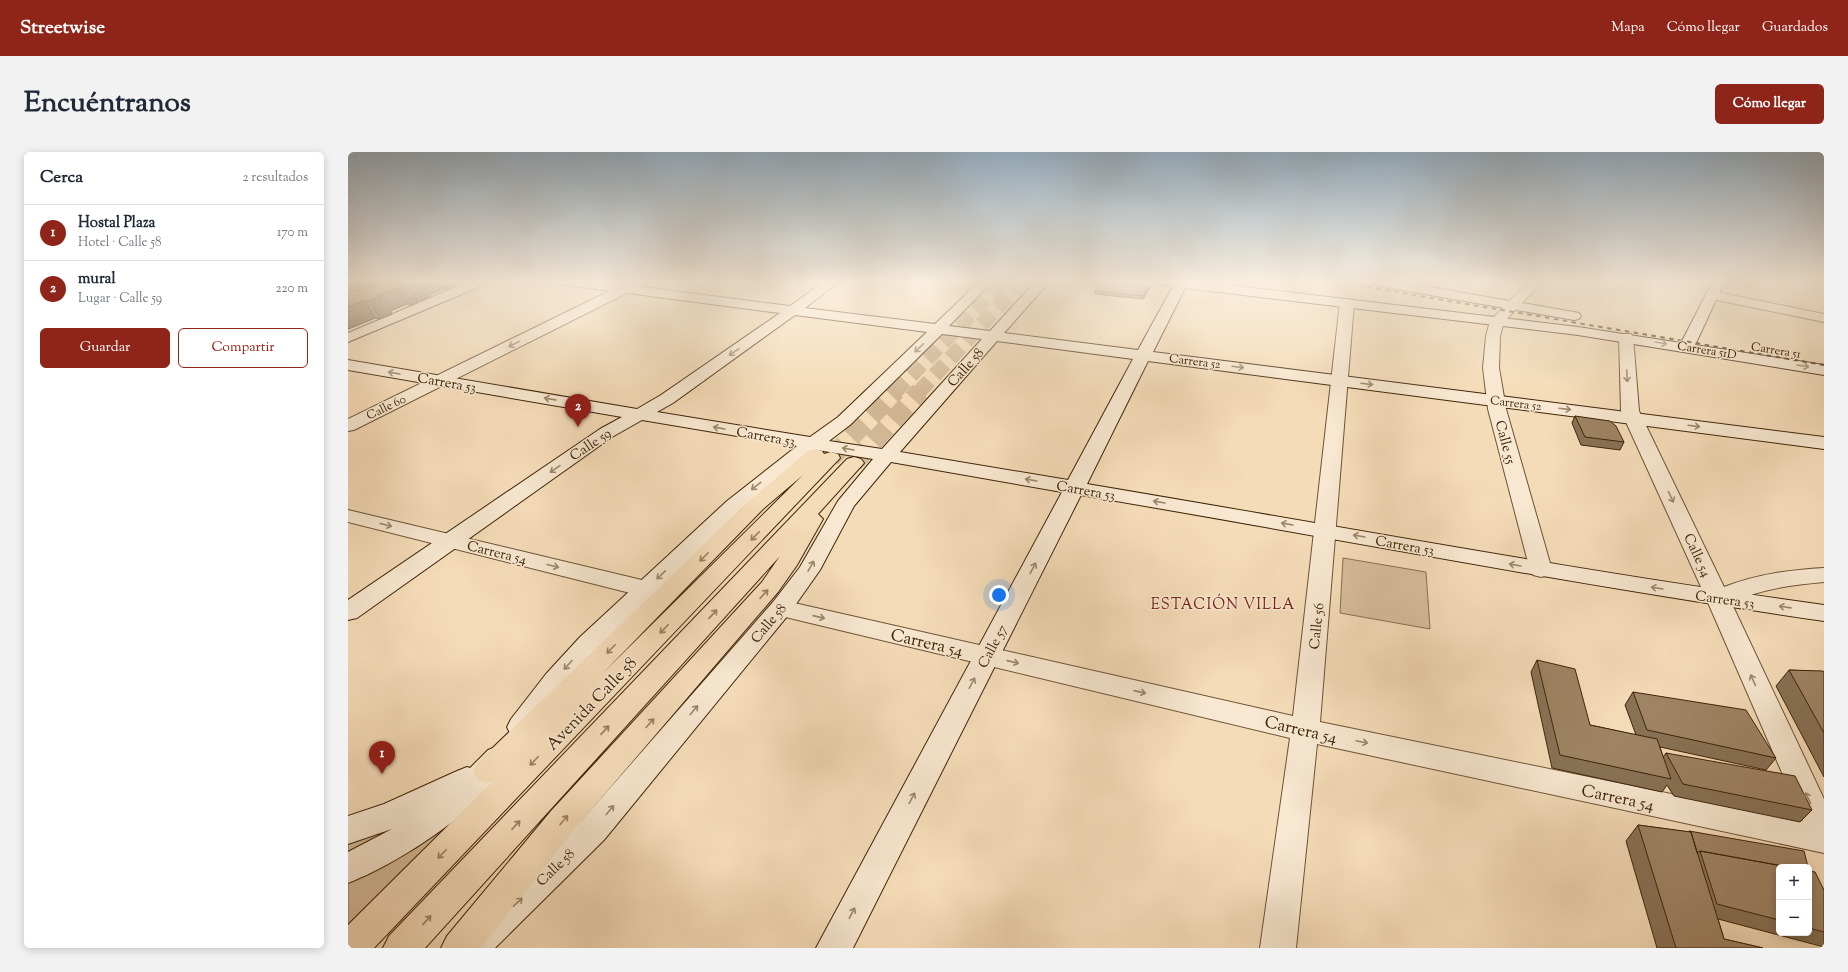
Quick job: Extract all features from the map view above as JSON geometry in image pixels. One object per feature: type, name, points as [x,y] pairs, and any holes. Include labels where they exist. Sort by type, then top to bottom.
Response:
[{"type":"main road","name":"Avenida Calle 58","points":[[401,948],[830,488],[828,455]]},
{"type":"main road","name":"Avenida Calle 58","points":[[350,948],[828,455]]},
{"type":"main road","points":[[488,771],[756,505],[828,455]]},
{"type":"main road","points":[[459,948],[562,821],[770,587],[799,544],[830,488]]},
{"type":"street","points":[[348,338],[394,318]]},
{"type":"street","name":"Calle 60","points":[[348,426],[565,318]]},
{"type":"street","name":"Calle 59","points":[[348,612],[606,433],[667,399],[781,318]]},
{"type":"street","name":"Carrera 52","points":[[859,318],[1824,443]]},
{"type":"street","points":[[348,868],[420,828],[450,805],[488,771],[564,670],[646,589],[734,505],[828,455],[844,421],[949,318]]},
{"type":"street","name":"Calle 58","points":[[470,948],[593,830],[781,608],[809,570],[845,505],[886,456],[1009,318]]},
{"type":"street","name":"Calle 57","points":[[834,948],[1144,355],[1160,318]]},
{"type":"street","name":"Calle 56","points":[[1278,948],[1305,730],[1346,318]]},
{"type":"street","name":"Carrera 51D","points":[[1473,318],[1626,338],[1689,342],[1824,370]]},
{"type":"street","points":[[1497,321],[1500,318]]},
{"type":"street","points":[[1689,342],[1701,318]]},
{"type":"street","name":"Calle 55","points":[[1497,321],[1491,354],[1491,368],[1495,400],[1541,570]]},
{"type":"street","name":"Carrera 51","points":[[1602,321],[1689,342],[1824,358]]},
{"type":"street","name":"Calle 54","points":[[1626,338],[1630,411],[1718,598],[1824,833]]},
{"type":"street","name":"Carrera 53","points":[[348,365],[640,414],[828,455],[886,456],[1325,530],[1541,570],[1824,613]]},
{"type":"street","name":"Carrera 54","points":[[348,516],[646,589]]},
{"type":"street","points":[[1718,598],[1749,586],[1786,578],[1824,575]]},
{"type":"street","name":"Carrera 54","points":[[781,608],[1305,730],[1665,808],[1824,839]]},
{"type":"street","points":[[348,830],[392,815],[488,771]]},
{"type":"shaded area","points":[[1343,558],[1426,572],[1430,629],[1340,613]]},
{"type":"shaded area","points":[[427,811],[348,856],[348,840]]},
{"type":"shaded area","points":[[452,823],[348,929],[348,881],[374,869]]},
{"type":"building","points":[[1575,416],[1610,421],[1616,426],[1624,442],[1585,437]]},
{"type":"building","points":[[1537,660],[1575,669],[1590,725],[1657,739],[1671,779],[1560,755]]},
{"type":"building","points":[[1789,670],[1824,672],[1824,733]]},
{"type":"building","points":[[1633,692],[1746,710],[1776,758],[1647,730]]},
{"type":"building","points":[[1666,753],[1795,776],[1812,810],[1683,784]]},
{"type":"building","points":[[1638,825],[1691,832],[1724,939],[1763,948],[1676,948]]},
{"type":"building","points":[[1689,831],[1804,851],[1807,864],[1776,865],[1700,851],[1697,853]]},
{"type":"building","points":[[1700,851],[1776,865],[1776,919],[1717,904]]},
{"type":"building","points":[[1812,872],[1815,872],[1824,890],[1824,932],[1812,929]]},
{"type":"tunnel","points":[[895,392],[967,318]]},
{"type":"tunnel","points":[[919,392],[988,318]]},
{"type":"tunnel","points":[[831,458],[896,391]]},
{"type":"tunnel","points":[[854,463],[920,391]]},
{"type":"railway","points":[[1550,318],[1824,365]]},
{"type":"place","name":"mural","points":[[578,427]]},
{"type":"place","name":"Hostal Plaza","points":[[382,774]]},
{"type":"district","name":"ESTACIÓN VILLA","points":[[1223,604]]}]
